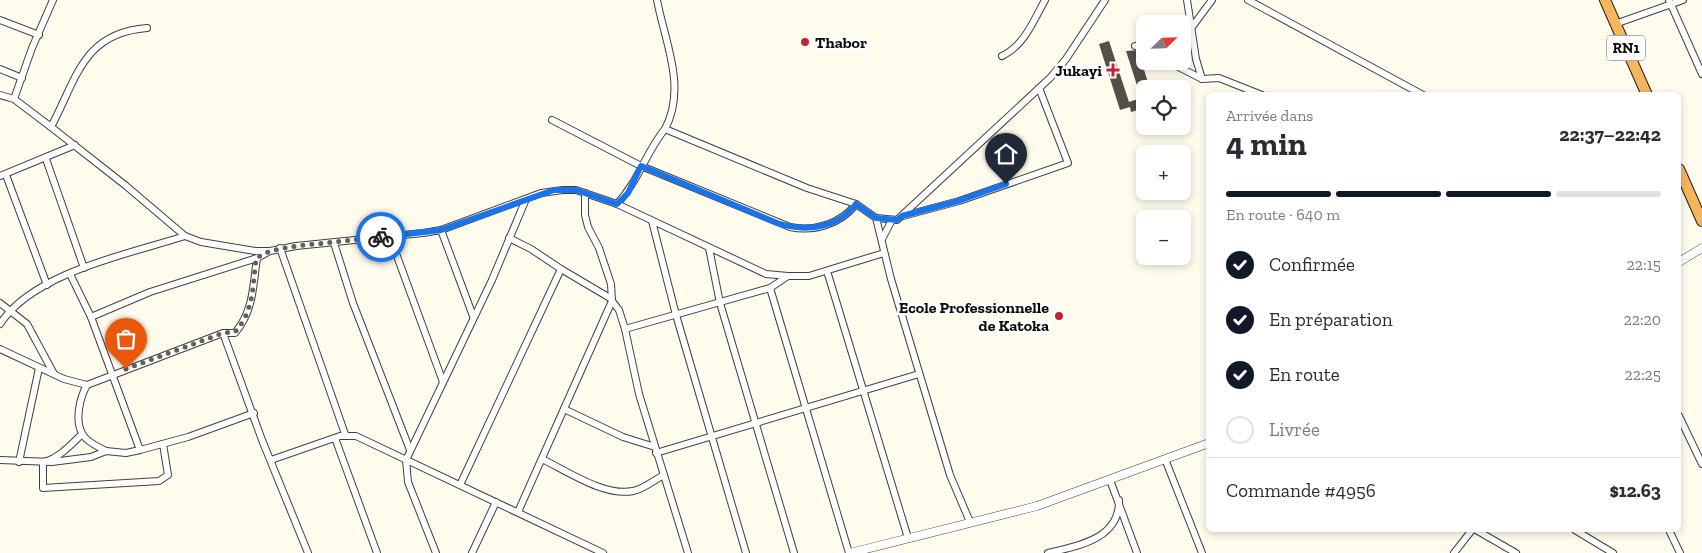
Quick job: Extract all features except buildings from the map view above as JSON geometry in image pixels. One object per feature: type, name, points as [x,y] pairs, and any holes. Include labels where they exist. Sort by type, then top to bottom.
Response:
[{"type":"highway","name":"RN1","points":[[1605,0],[1646,92]]},
{"type":"highway","points":[[1681,174],[1702,221]]},
{"type":"street","points":[[14,99],[54,0]]},
{"type":"street","points":[[617,204],[628,193],[641,166],[672,117],[676,93],[657,0]]},
{"type":"street","points":[[1002,56],[1015,49],[1045,0]]},
{"type":"street","points":[[665,129],[807,188],[856,204],[876,218],[897,220],[1040,88],[1066,60],[1105,0]]},
{"type":"street","points":[[1187,0],[1196,58],[1202,80]]},
{"type":"street","points":[[1192,27],[1212,0]]},
{"type":"street","points":[[1248,0],[1417,92]]},
{"type":"street","points":[[1615,24],[1670,2],[1683,0]]},
{"type":"street","points":[[1670,2],[1702,74]]},
{"type":"street","points":[[0,20],[39,35]]},
{"type":"street","points":[[51,126],[73,80],[96,48],[112,35],[124,30],[148,28]]},
{"type":"street","points":[[0,69],[22,78]]},
{"type":"street","points":[[1184,70],[1202,80],[1219,78],[1254,92]]},
{"type":"street","points":[[902,216],[958,201],[1068,163],[1040,88]]},
{"type":"street","points":[[0,95],[14,99],[51,126],[185,236],[201,242],[255,251],[270,251]]},
{"type":"street","points":[[552,120],[641,166],[777,223],[798,229],[810,229],[838,220],[849,213],[856,204]]},
{"type":"street","points":[[47,285],[3,175],[46,159],[75,145]]},
{"type":"street","points":[[46,159],[84,268]]},
{"type":"street","points":[[91,317],[158,289],[256,258],[280,248],[441,230],[554,190],[576,190],[617,204],[766,274],[809,276],[884,253]]},
{"type":"street","points":[[518,512],[611,299],[611,284],[585,215],[585,193]]},
{"type":"street","points":[[436,553],[408,482],[406,460],[488,287],[526,199]]},
{"type":"street","points":[[876,218],[877,229],[882,239],[884,253],[950,475],[970,522]]},
{"type":"street","points":[[882,239],[892,220]]},
{"type":"street","points":[[652,221],[676,315],[746,553]]},
{"type":"street","points":[[441,230],[473,316]]},
{"type":"street","points":[[0,324],[9,312],[47,285],[70,274],[185,236]]},
{"type":"street","points":[[390,237],[443,382]]},
{"type":"street","points":[[509,238],[531,249],[611,299],[619,310],[639,394],[688,553]]},
{"type":"street","points":[[334,243],[353,303],[410,450]]},
{"type":"street","points":[[280,248],[345,434]]},
{"type":"street","points":[[710,248],[720,303],[794,553]]},
{"type":"street","points":[[1681,261],[1702,248]]},
{"type":"street","points":[[0,349],[39,368],[87,384],[223,333],[235,332],[243,323],[254,289],[256,258]]},
{"type":"street","points":[[460,486],[561,269]]},
{"type":"street","points":[[827,271],[908,538]]},
{"type":"street","points":[[70,274],[91,317],[140,450]]},
{"type":"street","points":[[625,329],[770,288],[788,276]]},
{"type":"street","points":[[770,288],[849,553],[862,552],[908,538],[1037,506],[1206,443]]},
{"type":"street","points":[[0,303],[9,312],[27,324],[54,374]]},
{"type":"street","points":[[223,333],[270,460],[308,553]]},
{"type":"street","points":[[19,462],[39,368]]},
{"type":"street","points":[[564,409],[623,438],[655,450],[712,436],[919,374]]},
{"type":"street","points":[[87,384],[82,394],[79,409],[82,434],[88,441],[106,451],[126,453],[140,450],[209,430],[254,413]]},
{"type":"street","points":[[1681,420],[1702,464]]},
{"type":"street","points":[[43,462],[49,461],[70,446],[82,434]]},
{"type":"street","points":[[270,460],[345,434],[356,436],[603,553]]},
{"type":"street","points":[[335,438],[378,553]]},
{"type":"street","points":[[43,462],[42,485],[46,490],[159,481],[168,475],[163,444]]},
{"type":"street","points":[[0,460],[43,462],[91,457],[106,451]]},
{"type":"street","points":[[542,459],[608,490],[620,492],[634,491],[664,475]]},
{"type":"street","points":[[1165,459],[1202,553]]},
{"type":"street","points":[[1110,480],[1119,500],[1137,553]]},
{"type":"street","points":[[1048,553],[1073,547],[1102,535],[1115,522],[1119,511],[1119,500]]},
{"type":"street","points":[[472,553],[496,502]]},
{"type":"street","points":[[1454,553],[1472,532]]},
{"type":"street","points":[[1478,532],[1516,553]]},
{"type":"street","points":[[1578,532],[1613,553]]},
{"type":"street","points":[[1670,532],[1680,553]]},
{"type":"way so far","points":[[126,369],[223,333],[235,332],[243,323],[250,307],[254,289],[256,258],[270,251],[307,244],[334,243],[381,237]]},
{"type":"place","name":"Thabor","points":[[805,42]]},
{"type":"place","name":"Jukayi","points":[[1113,70]]},
{"type":"place","name":"Ecole Professionnelle de Katoka","points":[[1059,316]]},
{"type":"route","points":[[381,237],[423,234],[441,230],[541,193],[554,190],[576,190],[617,204],[628,193],[641,166],[777,223],[798,229],[810,229],[838,220],[849,213],[856,204],[876,218],[897,220],[902,216],[958,201],[1006,184]]}]
